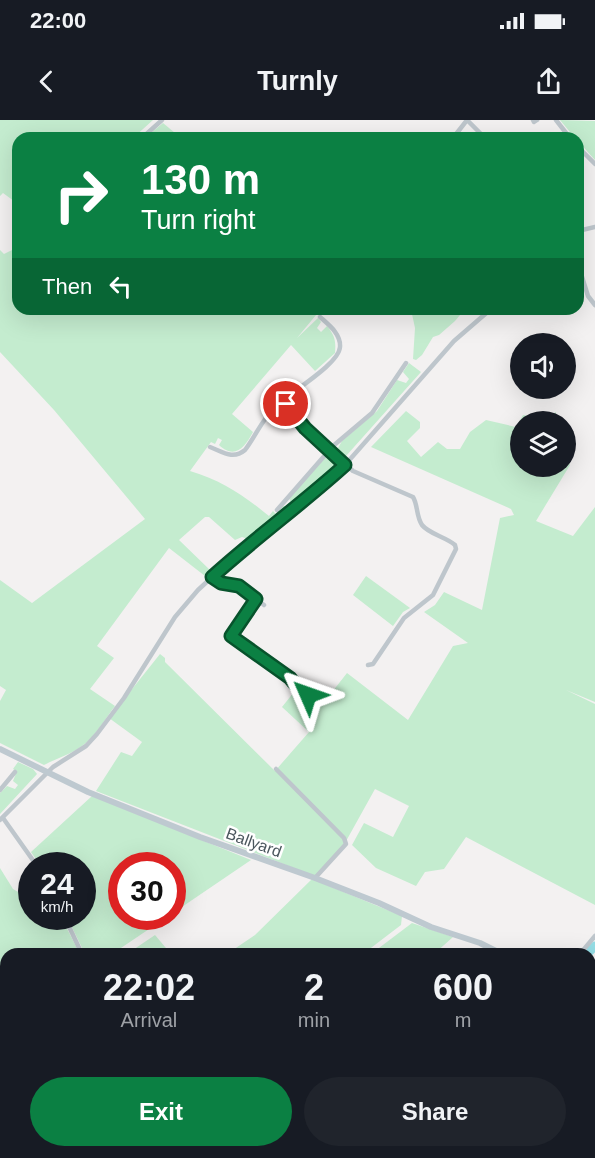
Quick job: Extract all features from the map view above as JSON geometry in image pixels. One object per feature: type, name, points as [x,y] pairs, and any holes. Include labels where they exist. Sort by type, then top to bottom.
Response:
[{"type":"street","points":[[149,132],[162,120]]},
{"type":"street","points":[[457,120],[462,126]]},
{"type":"street","points":[[458,132],[467,120],[479,132]]},
{"type":"street","points":[[556,120],[565,132]]},
{"type":"street","points":[[584,153],[595,164]]},
{"type":"street","points":[[584,283],[588,296],[595,305]]},
{"type":"street","points":[[26,852],[1,819],[46,773],[86,746],[97,734],[124,698],[175,617],[198,590],[247,545],[294,510],[345,465],[454,341],[484,315]]},
{"type":"street","points":[[220,442],[213,448],[231,455],[240,454],[258,432],[266,417],[282,400],[328,366],[338,354],[339,337],[320,317]]},
{"type":"street","points":[[321,330],[327,324]]},
{"type":"street","points":[[277,510],[329,450],[372,413],[406,363]]},
{"type":"street","points":[[282,400],[305,428],[353,471],[413,497],[423,527],[450,541],[456,549],[433,595],[404,618],[373,664],[368,665]]},
{"type":"street","points":[[212,577],[221,583],[239,586],[264,605]]},
{"type":"street","points":[[256,599],[231,636],[290,678],[308,695]]},
{"type":"street","name":"Ballyard","points":[[0,749],[88,792],[200,837],[315,878],[379,903],[431,927],[490,948]]},
{"type":"street","points":[[276,769],[344,838],[345,844],[315,878]]},
{"type":"street","points":[[0,790],[15,772]]},
{"type":"street","points":[[9,782],[15,787]]},
{"type":"street","points":[[71,930],[79,948]]},
{"type":"street","points":[[585,948],[595,936]]},
{"type":"green space","points":[[0,120],[153,120],[140,132],[12,132],[12,200],[3,193],[0,196]]},
{"type":"green space","points":[[560,120],[595,121],[595,160],[584,148],[584,132],[570,132]]},
{"type":"green space","points":[[163,123],[174,132],[152,132]]},
{"type":"green space","points":[[0,250],[4,254],[12,250],[12,315],[316,315],[297,338],[318,318],[321,322],[317,328],[321,332],[327,326],[335,342],[335,353],[315,371],[291,345],[232,414],[253,432],[243,447],[230,451],[219,445],[222,440],[218,438],[215,444],[211,442],[190,471],[232,489],[269,516],[273,511],[276,514],[282,506],[288,506],[291,503],[289,498],[325,458],[332,459],[335,465],[292,504],[248,539],[242,537],[235,540],[209,517],[205,517],[179,540],[210,570],[205,576],[169,548],[97,646],[114,658],[90,689],[115,706],[87,742],[73,752],[44,765],[0,743],[0,701],[6,690],[0,686],[0,580],[32,603],[145,519],[54,410],[0,352]]},
{"type":"green space","points":[[412,315],[460,315],[439,335],[433,337],[422,355],[416,360],[413,359],[415,328]]},
{"type":"green space","points":[[409,363],[421,372],[346,456],[341,454],[338,448],[342,441],[377,411],[397,380],[406,383],[409,379],[403,372]]},
{"type":"green space","points":[[406,411],[420,422],[420,428],[407,441],[421,457],[438,442],[447,449],[460,449],[470,432],[486,420],[510,426],[510,477],[563,477],[536,521],[573,536],[595,507],[595,702],[566,690],[595,704],[595,905],[466,837],[444,869],[425,872],[416,886],[376,868],[352,845],[364,823],[393,837],[409,806],[375,789],[345,843],[317,877],[96,791],[121,752],[132,756],[142,742],[109,718],[160,654],[165,658],[165,662],[275,771],[309,732],[282,707],[294,692],[307,702],[315,695],[325,701],[347,673],[408,720],[453,646],[468,643],[424,612],[435,605],[444,592],[482,610],[500,518],[514,515],[511,509],[371,447]]},
{"type":"green space","points":[[366,576],[410,608],[403,612],[393,626],[353,595]]},
{"type":"green space","points":[[18,762],[33,769],[37,774],[0,814],[0,793],[7,786],[15,789],[18,785],[13,781],[17,771],[13,769]]},
{"type":"green space","points":[[92,796],[251,860],[186,904],[186,852],[108,852],[108,930],[148,930],[121,948],[82,948],[73,930],[96,930],[96,852],[31,852]]},
{"type":"green space","points":[[0,868],[13,889],[18,892],[18,930],[68,930],[77,948],[0,948]]},
{"type":"green space","points":[[312,879],[402,916],[401,925],[371,948],[236,948],[255,935]]},
{"type":"green space","points":[[412,923],[453,937],[441,948],[379,948]]},
{"type":"green space","points":[[155,935],[166,948],[136,948]]},
{"type":"route","points":[[286,404],[305,428],[345,465],[294,510],[247,545],[212,577],[221,583],[239,586],[256,599],[231,636],[290,678],[308,695]]}]
